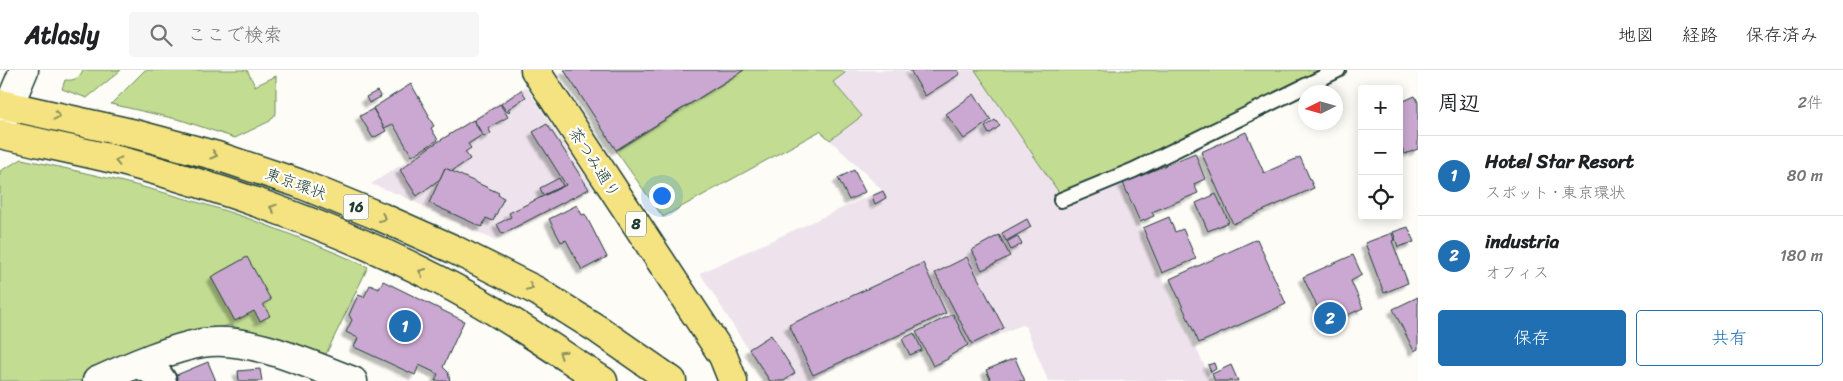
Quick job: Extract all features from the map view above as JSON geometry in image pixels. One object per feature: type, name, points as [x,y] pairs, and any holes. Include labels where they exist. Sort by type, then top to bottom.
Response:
[{"type":"main road","name":"茶つみ通り","points":[[535,70],[723,356],[733,381]]},
{"type":"main road","name":"東京環状","points":[[3,112],[135,134],[217,156],[298,183],[381,216],[537,291],[599,330],[672,381]]},
{"type":"main road","name":"東京環状","points":[[0,134],[127,163],[207,185],[289,213],[365,245],[440,280],[522,327],[599,380]]},
{"type":"street","points":[[3,112],[24,70]]},
{"type":"street","points":[[97,381],[137,364],[202,343],[238,343],[286,356],[353,381]]},
{"type":"street","points":[[137,364],[159,375],[163,381]]},
{"type":"lane","points":[[1061,200],[1134,170],[1338,70]]},
{"type":"shaded area","points":[[842,70],[975,70],[1062,197],[1070,199],[1122,183],[1159,272],[1212,381],[1048,381],[1026,327],[1022,325],[971,347],[953,312],[808,381],[768,381],[700,273],[882,190],[830,140],[862,116],[833,82],[844,73]]},
{"type":"shaded area","points":[[526,86],[593,189],[494,240],[398,194],[371,184]]},
{"type":"green space","points":[[83,70],[121,70],[87,98],[62,89],[65,80],[76,78]]},
{"type":"green space","points":[[145,70],[247,70],[255,86],[276,76],[276,113],[270,121],[235,138],[181,120],[111,104]]},
{"type":"green space","points":[[744,70],[842,70],[845,73],[833,82],[862,116],[830,140],[820,131],[663,217],[616,151]]},
{"type":"green space","points":[[975,70],[1343,70],[1310,85],[1298,85],[1298,90],[1062,197]]},
{"type":"green space","points":[[22,159],[79,171],[192,200],[293,235],[368,267],[326,354],[229,325],[135,353],[89,381],[0,381],[0,171]]},
{"type":"building","points":[[564,70],[744,70],[616,150]]},
{"type":"building","points":[[910,70],[958,70],[960,74],[925,96]]},
{"type":"building","points":[[411,84],[429,115],[434,126],[431,128],[438,140],[412,156],[393,124],[384,128],[373,108]]},
{"type":"building","points":[[521,90],[526,97],[508,109],[510,111],[507,112],[501,104]]},
{"type":"building","points":[[377,91],[381,97],[369,103],[366,97]]},
{"type":"building","points":[[974,94],[991,120],[964,139],[946,114]]},
{"type":"building","points":[[1415,96],[1418,102],[1418,149],[1405,154],[1403,150],[1403,101]]},
{"type":"building","points":[[500,104],[508,117],[488,128],[491,133],[484,137],[474,120]]},
{"type":"building","points":[[373,109],[386,131],[373,138],[360,116]]},
{"type":"building","points":[[473,120],[482,135],[468,144],[471,148],[465,152],[470,159],[452,171],[445,168],[440,179],[417,196],[400,170],[428,148]]},
{"type":"building","points":[[995,120],[1000,126],[989,134],[985,127]]},
{"type":"building","points":[[547,124],[589,189],[502,234],[497,224],[511,217],[509,213],[566,185],[533,132]]},
{"type":"building","points":[[1246,132],[1264,173],[1300,157],[1314,188],[1233,224],[1201,152]]},
{"type":"building","points":[[1195,153],[1205,179],[1194,184],[1198,193],[1152,212],[1154,216],[1140,222],[1123,183]]},
{"type":"building","points":[[445,168],[499,193],[498,195],[504,198],[493,221],[486,218],[482,227],[429,203]]},
{"type":"building","points":[[854,170],[865,192],[849,200],[838,178]]},
{"type":"building","points":[[559,178],[563,186],[543,195],[540,188]]},
{"type":"building","points":[[883,191],[886,198],[875,204],[872,196]]},
{"type":"building","points":[[1216,194],[1229,222],[1208,231],[1196,203]]},
{"type":"building","points":[[577,205],[582,215],[585,214],[607,257],[582,270],[566,240],[561,242],[549,219]]},
{"type":"building","points":[[1169,217],[1175,232],[1183,229],[1196,259],[1162,273],[1143,228]]},
{"type":"building","points":[[1027,219],[1031,227],[1006,241],[1002,233]]},
{"type":"building","points":[[1408,227],[1414,242],[1398,247],[1393,232]]},
{"type":"building","points":[[1392,233],[1394,240],[1392,241],[1408,283],[1384,293],[1365,243]]},
{"type":"building","points":[[999,235],[1010,256],[982,270],[972,250]]},
{"type":"building","points":[[1017,236],[1022,244],[1011,250],[1007,242]]},
{"type":"building","points":[[1257,239],[1286,304],[1199,343],[1170,279]]},
{"type":"building","points":[[1353,255],[1362,275],[1351,281],[1363,308],[1326,325],[1303,277]]},
{"type":"building","points":[[247,257],[271,300],[263,304],[270,316],[260,321],[254,311],[235,321],[211,277]]},
{"type":"building","points":[[967,257],[1004,328],[972,344],[935,273]]},
{"type":"building","points":[[923,263],[946,313],[813,375],[789,325]]},
{"type":"building","points":[[383,281],[464,321],[443,367],[448,372],[450,381],[435,381],[438,374],[419,365],[415,375],[354,347],[358,338],[346,332],[352,320],[349,315],[358,295],[364,297],[370,285],[379,289]]},
{"type":"building","points":[[1418,297],[1418,349],[1414,351],[1393,309]]},
{"type":"building","points":[[953,314],[968,345],[948,357],[948,359],[933,366],[916,332]]},
{"type":"building","points":[[914,333],[922,350],[910,355],[902,339]]},
{"type":"building","points":[[771,335],[795,373],[784,381],[770,381],[749,349]]},
{"type":"building","points":[[1015,358],[1025,381],[991,381],[986,370]]},
{"type":"building","points":[[208,362],[216,381],[176,381],[174,376]]},
{"type":"building","points":[[1214,363],[1216,369],[1211,372],[1208,365]]},
{"type":"building","points":[[1231,365],[1238,381],[1215,381],[1212,374]]},
{"type":"building","points":[[260,369],[262,381],[239,381],[238,371]]},
{"type":"place","name":"industria","points":[[1330,318]]},
{"type":"place","name":"Hotel Star Resort","points":[[405,326]]}]
